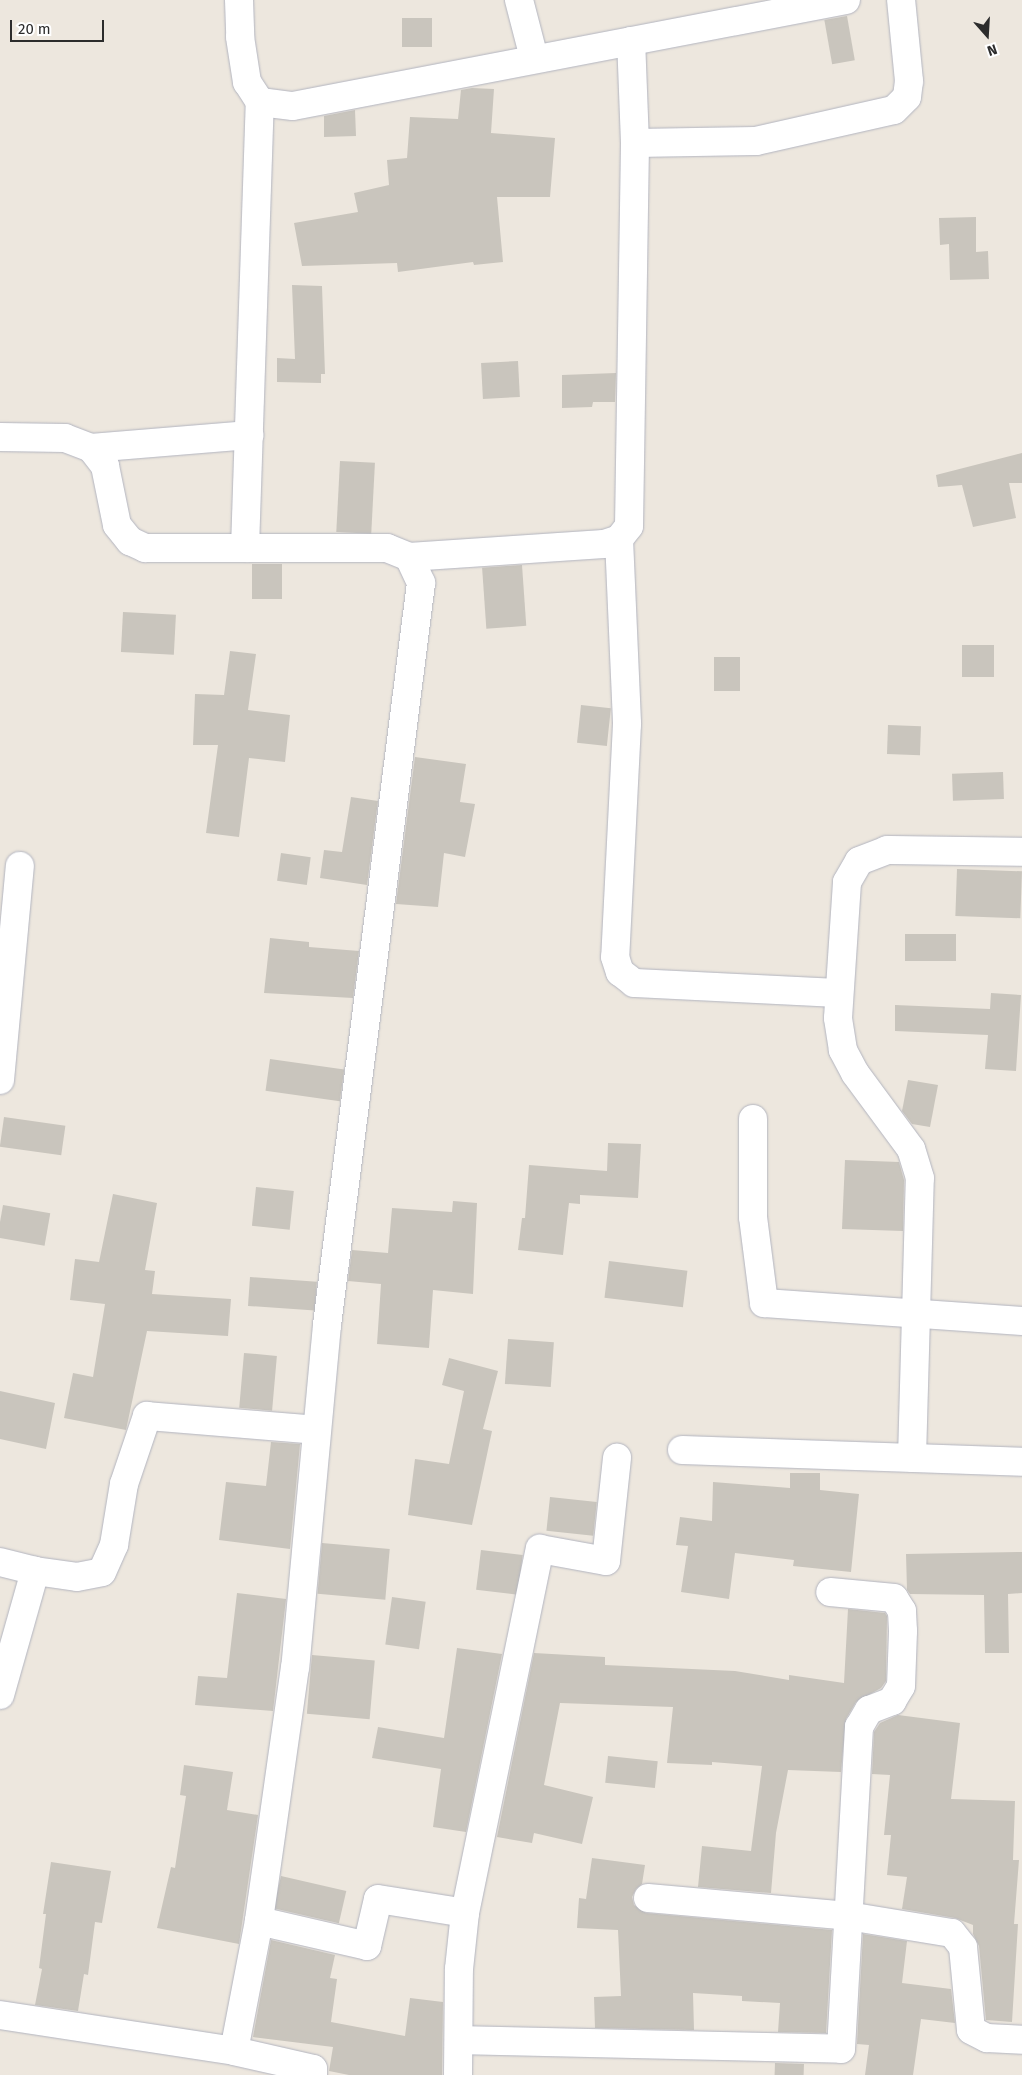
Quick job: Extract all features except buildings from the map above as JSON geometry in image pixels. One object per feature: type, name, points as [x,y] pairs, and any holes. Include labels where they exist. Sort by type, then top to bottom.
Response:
[{"type":"street","points":[[239,0],[240,37],[247,82],[260,102],[245,548]]},
{"type":"street","points":[[519,0],[534,58]]},
{"type":"street","points":[[260,102],[294,106],[534,58],[631,41],[734,10],[846,0]]},
{"type":"street","points":[[635,143],[756,141],[894,110],[907,97],[909,81],[901,0]]},
{"type":"street","points":[[91,448],[105,466],[118,525],[130,541],[145,548],[386,548],[409,557],[604,544],[619,539],[629,526],[635,143],[631,41]]},
{"type":"street","points":[[0,437],[65,438],[91,448],[249,435]]},
{"type":"street","points":[[619,539],[627,724],[615,957],[620,972],[634,984],[840,993]]},
{"type":"street","points":[[234,2051],[259,1921],[295,1667],[316,1430],[421,583],[409,557]]},
{"type":"street","points":[[912,1458],[920,1178],[911,1149],[855,1073],[843,1050],[838,1018],[847,882],[859,861],[887,850],[1022,852]]},
{"type":"street","points":[[0,1080],[20,866]]},
{"type":"street","points":[[753,1119],[753,1217],[764,1303],[917,1316],[1022,1321]]},
{"type":"street","points":[[0,1562],[35,1572],[77,1577],[102,1572],[114,1545],[124,1484],[147,1416],[316,1430]]},
{"type":"street","points":[[682,1450],[1022,1462]]},
{"type":"street","points":[[458,2075],[459,1969],[465,1913],[540,1549],[606,1561],[617,1458]]},
{"type":"street","points":[[0,1695],[35,1572]]},
{"type":"street","points":[[459,2040],[841,2049],[859,1727],[869,1710],[892,1701],[901,1686],[902,1611],[894,1598],[830,1592]]},
{"type":"street","points":[[648,1898],[848,1916],[952,1933],[963,1947],[971,2030],[987,2038],[1022,2040]]},
{"type":"street","points":[[259,1921],[367,1946],[378,1899],[465,1913]]},
{"type":"street","points":[[0,2014],[234,2051],[314,2069],[313,2075]]}]
